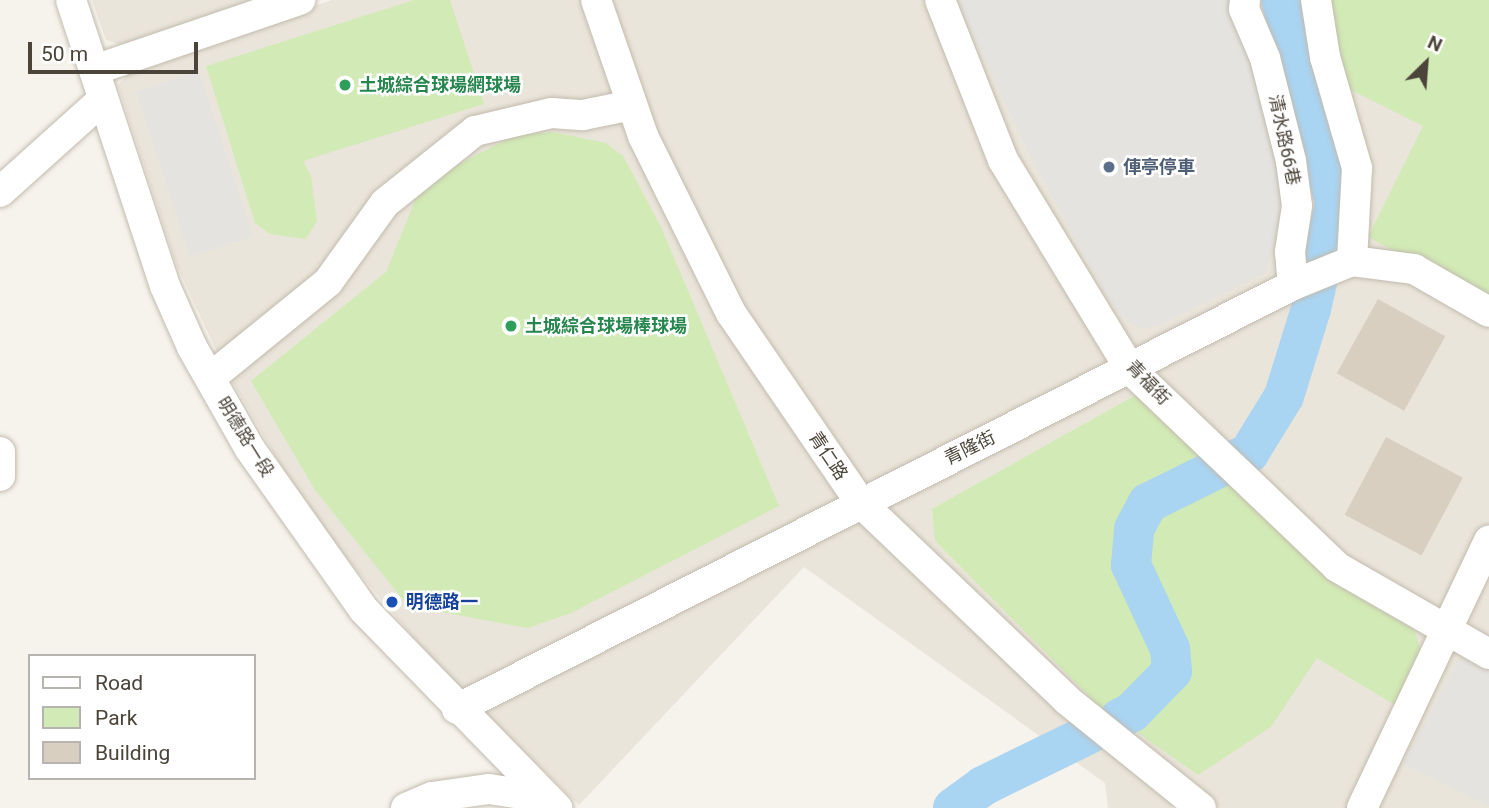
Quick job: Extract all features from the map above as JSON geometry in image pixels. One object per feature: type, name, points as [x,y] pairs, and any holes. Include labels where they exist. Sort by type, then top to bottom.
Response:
[{"type":"street","name":"明德路一段","points":[[71,0],[165,286],[210,378],[250,449],[364,610],[457,709],[552,803]]},
{"type":"street","points":[[94,70],[300,0]]},
{"type":"street","name":"青仁路","points":[[596,0],[643,136],[731,313],[860,502],[1067,700],[1200,808]]},
{"type":"street","name":"青福街","points":[[940,0],[1003,160],[1130,369],[1337,567],[1446,633],[1489,654]]},
{"type":"street","name":"清水路66巷","points":[[1245,0],[1244,9],[1265,58],[1291,161],[1297,206],[1290,252],[1294,285]]},
{"type":"street","points":[[1316,0],[1325,57],[1357,168],[1351,261]]},
{"type":"street","points":[[0,192],[102,100]]},
{"type":"street","points":[[210,378],[328,282],[385,203],[475,131],[552,113],[583,115],[632,105]]},
{"type":"street","name":"青隆街","points":[[457,709],[860,502],[1294,285],[1351,261],[1414,269],[1489,312]]},
{"type":"street","points":[[0,452],[0,476]]},
{"type":"street","points":[[1362,808],[1489,541]]},
{"type":"street","name":"明德路一段","points":[[406,808],[432,797],[489,789],[552,803]]},
{"type":"shaded area","points":[[92,0],[278,0],[131,49],[106,40]]},
{"type":"shaded area","points":[[332,0],[1489,0],[1489,808],[1213,808],[1188,795],[1170,808],[1108,808],[1105,783],[804,567],[579,805],[440,669],[326,534],[286,474],[224,367],[176,264],[118,85],[137,65]]},
{"type":"shaded area","name":"俥亭停車","points":[[957,0],[1230,0],[1244,49],[1260,76],[1266,126],[1279,167],[1280,215],[1266,273],[1156,327],[1141,328],[1126,320],[1110,302],[1031,158]]},
{"type":"shaded area","points":[[199,71],[253,236],[190,257],[136,91]]},
{"type":"shaded area","points":[[1460,657],[1489,671],[1489,806],[1403,764]]},
{"type":"green space","name":"土城綜合球場網球場","points":[[414,0],[450,0],[484,104],[303,161],[311,176],[317,221],[306,239],[270,234],[255,223],[206,66]]},
{"type":"green space","points":[[1328,0],[1489,0],[1489,301],[1368,237],[1423,126],[1349,89]]},
{"type":"green space","name":"土城綜合球場棒球場","points":[[553,132],[606,143],[623,156],[661,227],[779,506],[571,613],[528,628],[408,606],[315,490],[251,381],[386,272],[416,198],[457,165],[515,135]]},
{"type":"green space","points":[[1136,395],[1411,622],[1422,653],[1395,705],[1317,658],[1271,727],[1198,775],[1097,704],[935,541],[932,509]]},
{"type":"building","points":[[1378,299],[1445,336],[1404,411],[1337,373]]},
{"type":"building","points":[[1386,437],[1463,478],[1422,556],[1345,515]]},
{"type":"waterway","points":[[1119,719],[1132,712],[1172,671],[1170,649],[1131,565],[1134,529],[1148,503],[1249,453],[1284,396],[1311,309],[1335,203],[1281,0]]},
{"type":"waterway","points":[[953,808],[983,786],[1089,734]]},
{"type":"place","name":"土城綜合球場網球場","points":[[345,85]]},
{"type":"place","name":"俥亭停車","points":[[1109,167]]},
{"type":"place","name":"土城綜合球場棒球場","points":[[511,326]]},
{"type":"place","name":"明德路一","points":[[392,602]]}]
